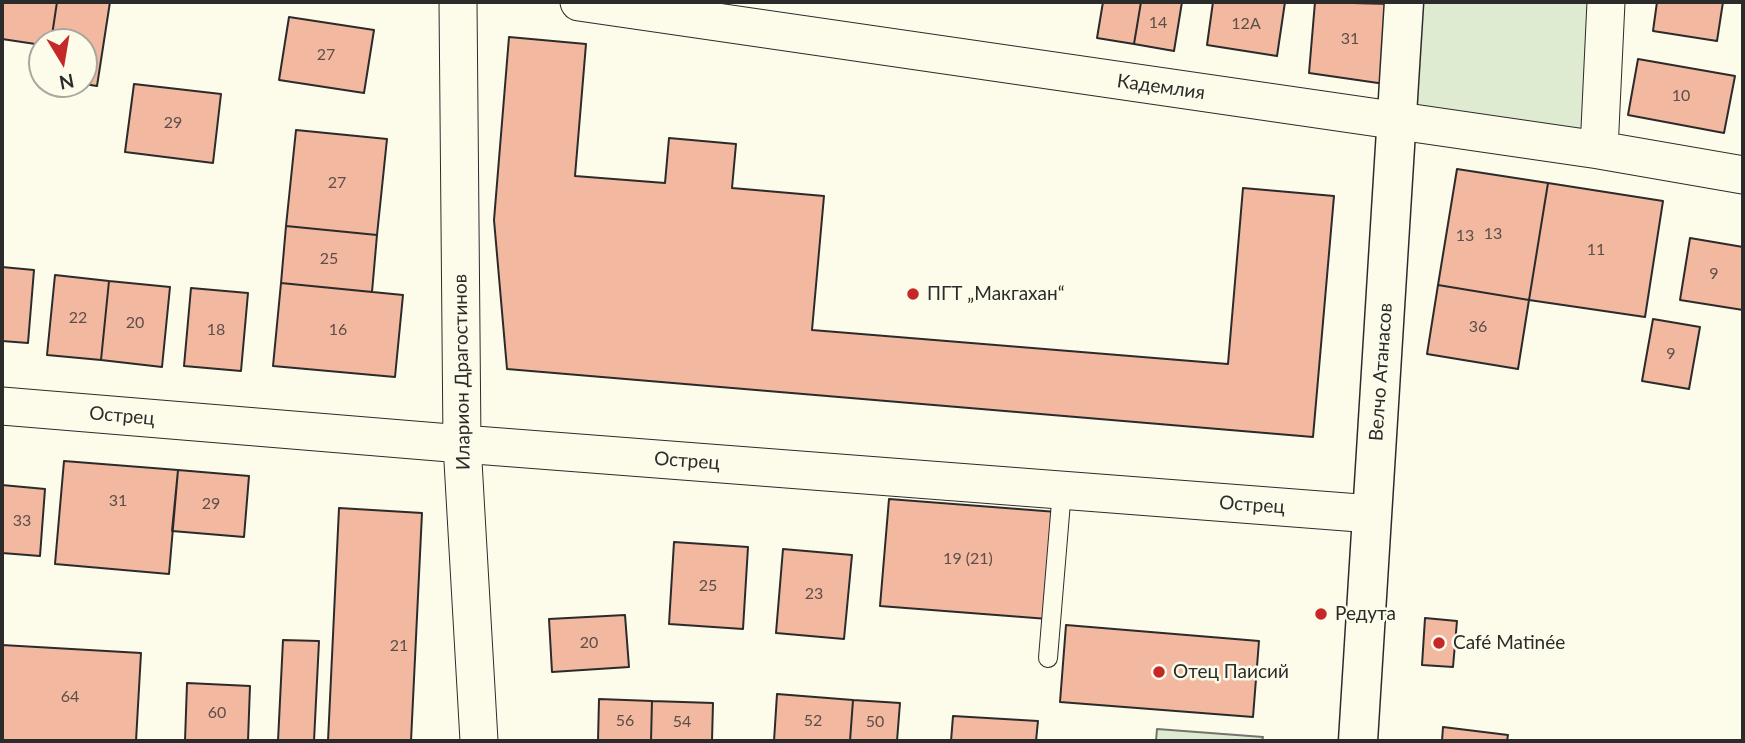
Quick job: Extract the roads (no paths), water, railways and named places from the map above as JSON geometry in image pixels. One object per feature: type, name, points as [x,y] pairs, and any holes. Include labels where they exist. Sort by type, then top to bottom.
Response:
[{"type":"street","name":"Иларион Драгостинов","points":[[458,2],[462,444],[479,741]]},
{"type":"street","name":"Кадемлия","points":[[579,2],[1599,150],[1743,175]]},
{"type":"street","name":"Велчо Атанасов","points":[[1358,741],[1404,2]]},
{"type":"street","points":[[1599,150],[1606,2]]},
{"type":"street","name":"Острец","points":[[2,406],[1372,514]]},
{"type":"lane","points":[[1048,657],[1062,490]]},
{"type":"place","name":"ПГТ „Макгахан“","points":[[913,294]]},
{"type":"place","name":"Редута","points":[[1321,614]]},
{"type":"place","name":"Café Matinée","points":[[1439,643]]},
{"type":"place","name":"Отец Паисий","points":[[1159,672]]}]
